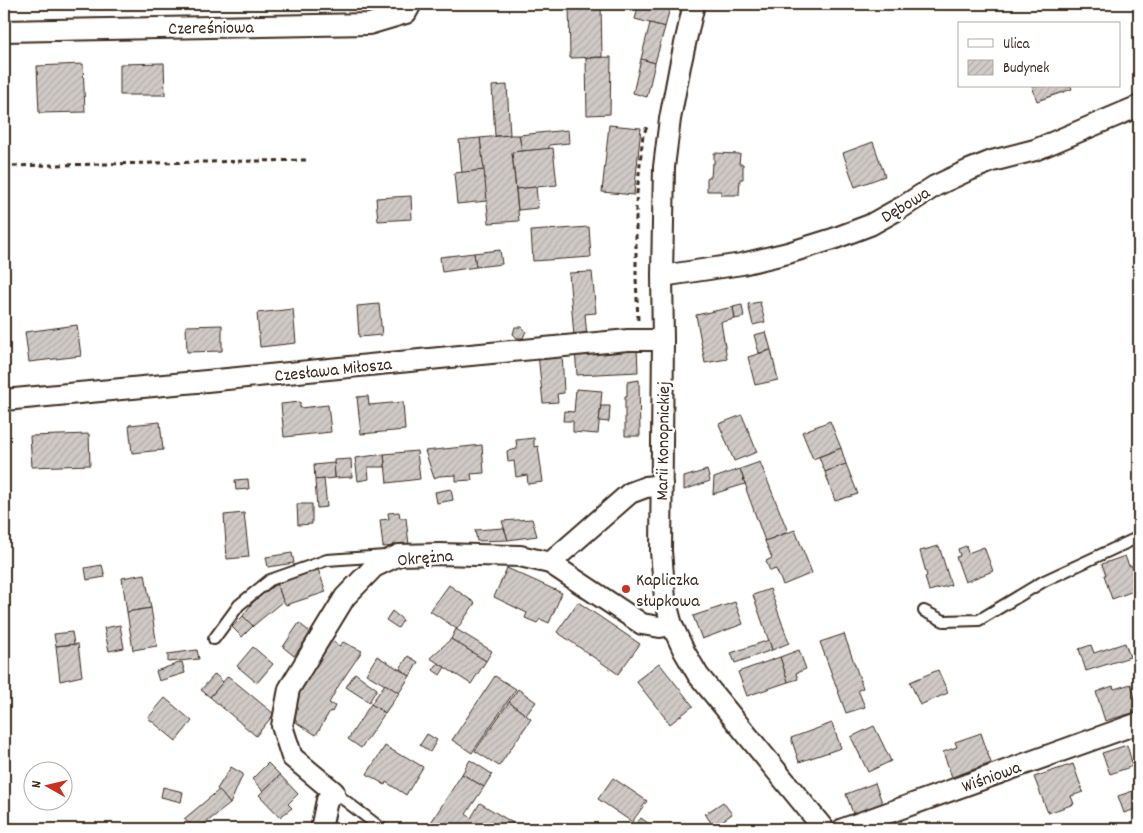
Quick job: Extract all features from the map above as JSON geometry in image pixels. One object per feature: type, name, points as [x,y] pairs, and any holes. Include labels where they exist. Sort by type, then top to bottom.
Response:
[{"type":"street","name":"Czereśniowa","points":[[4,31],[369,24],[406,13],[411,4]]},
{"type":"street","name":"Marii Konopnickiej","points":[[694,4],[680,66],[664,167],[661,551],[665,599],[672,626],[684,652],[698,675],[824,829]]},
{"type":"street","name":"Dębowa","points":[[662,276],[742,264],[788,253],[833,239],[870,225],[935,186],[967,171],[992,161],[1035,150],[1139,106]]},
{"type":"street","name":"Czesława Miłosza","points":[[4,400],[207,382],[460,356],[639,340],[663,340]]},
{"type":"street","points":[[550,562],[630,493],[646,487],[662,485]]},
{"type":"street","name":"Okrężna","points":[[334,792],[292,756],[282,726],[289,689],[345,597],[374,567],[399,556],[439,554],[520,556],[550,562],[642,624],[660,627],[672,626]]},
{"type":"street","name":"Wiśniowa","points":[[843,829],[1139,723]]},
{"type":"street","points":[[321,829],[327,800],[334,792]]},
{"type":"lane","points":[[924,612],[944,621],[979,620],[1044,581],[1139,537]]},
{"type":"lane","points":[[214,639],[240,605],[270,580],[327,560],[399,556]]},
{"type":"lane","name":"Okrężna","points":[[334,792],[382,829]]},
{"type":"path","points":[[639,340],[636,278],[636,203],[643,134],[650,122]]},
{"type":"path","points":[[4,166],[308,160]]},
{"type":"building","points":[[569,4],[601,4],[602,57],[570,58]]},
{"type":"building","points":[[639,4],[671,4],[665,27],[635,19]]},
{"type":"building","points":[[650,23],[665,27],[655,63],[641,59]]},
{"type":"building","points":[[611,57],[610,114],[587,115],[586,58]]},
{"type":"building","points":[[641,59],[655,63],[647,97],[633,93]]},
{"type":"building","points":[[164,63],[165,95],[120,95],[120,64]]},
{"type":"building","points":[[83,64],[85,112],[39,113],[37,66]]},
{"type":"building","points":[[507,85],[510,135],[495,136],[492,86]]},
{"type":"building","points":[[1033,88],[1072,88],[1072,89],[1037,101]]},
{"type":"building","points":[[609,125],[641,128],[634,195],[602,192]]},
{"type":"building","points":[[568,130],[569,143],[549,145],[549,149],[522,151],[519,135]]},
{"type":"building","points":[[519,135],[522,151],[512,152],[519,221],[489,223],[480,138]]},
{"type":"building","points":[[480,138],[484,170],[462,173],[459,140]]},
{"type":"building","points":[[873,142],[885,176],[855,187],[843,153]]},
{"type":"building","points":[[553,148],[557,185],[516,189],[512,152]]},
{"type":"building","points":[[714,153],[740,154],[739,164],[743,164],[743,179],[740,179],[739,195],[721,195],[721,191],[707,191],[707,177],[711,177]]},
{"type":"building","points":[[484,170],[487,201],[457,204],[454,173]]},
{"type":"building","points":[[536,187],[538,208],[518,210],[516,189]]},
{"type":"building","points":[[411,196],[412,219],[378,221],[376,198]]},
{"type":"building","points":[[589,227],[591,257],[533,261],[531,231]]},
{"type":"building","points":[[500,250],[502,264],[476,267],[474,253]]},
{"type":"building","points":[[474,253],[476,267],[442,272],[440,257]]},
{"type":"building","points":[[592,272],[596,313],[585,314],[587,336],[574,337],[569,273]]},
{"type":"building","points":[[760,302],[765,322],[753,325],[748,304]]},
{"type":"building","points":[[379,304],[382,335],[359,337],[357,306]]},
{"type":"building","points":[[742,305],[744,317],[735,319],[733,307]]},
{"type":"building","points":[[733,307],[735,319],[721,322],[727,359],[705,363],[696,315]]},
{"type":"building","points":[[293,309],[296,343],[260,347],[257,313]]},
{"type":"building","points":[[77,325],[81,356],[29,362],[25,332]]},
{"type":"building","points":[[222,325],[222,351],[187,352],[186,326]]},
{"type":"building","points":[[515,327],[522,327],[526,331],[523,338],[517,338],[513,334]]},
{"type":"building","points":[[766,332],[771,350],[759,353],[754,335]]},
{"type":"building","points":[[637,345],[638,372],[577,375],[575,350]]},
{"type":"building","points":[[771,350],[778,380],[755,385],[748,357]]},
{"type":"building","points":[[562,352],[564,393],[557,394],[558,402],[543,403],[538,354]]},
{"type":"building","points":[[639,380],[640,436],[625,436],[627,382]]},
{"type":"building","points":[[576,389],[602,391],[598,434],[573,432],[573,421],[563,421],[564,411],[574,412]]},
{"type":"building","points":[[368,396],[369,405],[403,402],[405,430],[361,434],[357,397]]},
{"type":"building","points":[[300,402],[300,408],[328,405],[331,432],[284,437],[281,404]]},
{"type":"building","points":[[601,406],[610,406],[609,422],[599,421]]},
{"type":"building","points":[[742,415],[757,452],[734,461],[719,424]]},
{"type":"building","points":[[830,421],[841,448],[813,459],[802,432]]},
{"type":"building","points":[[160,422],[163,450],[132,453],[129,425]]},
{"type":"building","points":[[89,434],[90,465],[32,467],[30,436]]},
{"type":"building","points":[[534,438],[534,447],[538,446],[543,482],[528,484],[527,475],[516,477],[514,461],[508,462],[507,451],[517,449],[516,440]]},
{"type":"building","points":[[482,445],[484,473],[471,474],[472,480],[456,481],[456,475],[434,478],[425,451]]},
{"type":"building","points":[[841,448],[846,464],[825,472],[819,457]]},
{"type":"building","points":[[417,451],[420,479],[387,483],[384,454]]},
{"type":"building","points":[[384,454],[385,467],[368,467],[369,479],[358,481],[355,458]]},
{"type":"building","points":[[351,459],[352,477],[335,478],[334,460]]},
{"type":"building","points":[[760,462],[788,532],[765,541],[740,469]]},
{"type":"building","points":[[334,463],[335,478],[315,480],[314,465]]},
{"type":"building","points":[[846,464],[858,494],[835,501],[825,472]]},
{"type":"building","points":[[740,469],[745,484],[713,494],[714,478]]},
{"type":"building","points":[[707,470],[710,481],[684,490],[684,477]]},
{"type":"building","points":[[248,479],[249,489],[236,490],[235,480]]},
{"type":"building","points":[[324,479],[327,507],[317,508],[315,480]]},
{"type":"building","points":[[451,489],[453,500],[437,503],[435,492]]},
{"type":"building","points":[[297,504],[312,504],[312,524],[298,525]]},
{"type":"building","points":[[399,512],[400,518],[406,518],[409,545],[383,547],[380,520],[389,519],[388,513]]},
{"type":"building","points":[[244,513],[249,557],[227,559],[224,515]]},
{"type":"building","points":[[532,519],[537,536],[508,540],[502,521]]},
{"type":"building","points":[[504,528],[508,540],[477,541],[475,530]]},
{"type":"building","points":[[795,530],[812,573],[783,585],[776,569],[770,571],[766,561],[772,558],[765,541]]},
{"type":"building","points":[[939,546],[951,585],[929,591],[920,551]]},
{"type":"building","points":[[966,546],[968,553],[984,547],[993,571],[965,582],[956,557],[960,556],[958,549]]},
{"type":"building","points":[[292,553],[294,563],[268,567],[266,557]]},
{"type":"building","points":[[1125,556],[1129,566],[1131,565],[1135,573],[1139,572],[1139,580],[1137,581],[1139,589],[1112,599],[1102,564]]},
{"type":"building","points":[[102,565],[105,577],[87,580],[85,568]]},
{"type":"building","points":[[507,568],[562,593],[549,623],[540,619],[537,623],[525,618],[527,613],[494,597]]},
{"type":"building","points":[[318,569],[326,592],[286,605],[277,583]]},
{"type":"building","points":[[145,574],[151,608],[127,612],[122,578]]},
{"type":"building","points":[[277,583],[283,601],[253,626],[243,616],[253,602]]},
{"type":"building","points":[[449,585],[475,603],[457,629],[430,611]]},
{"type":"building","points":[[770,589],[789,643],[772,650],[753,595]]},
{"type":"building","points":[[578,602],[640,644],[618,674],[557,632]]},
{"type":"building","points":[[735,602],[743,624],[702,639],[693,616]]},
{"type":"building","points":[[151,608],[157,646],[133,650],[127,612]]},
{"type":"building","points":[[392,611],[403,620],[398,628],[386,620]]},
{"type":"building","points":[[243,616],[253,626],[242,637],[232,627]]},
{"type":"building","points":[[299,623],[311,633],[294,656],[283,647]]},
{"type":"building","points":[[120,625],[124,648],[109,651],[104,628]]},
{"type":"building","points":[[456,629],[492,651],[486,661],[451,639]]},
{"type":"building","points":[[72,632],[74,644],[56,646],[54,634]]},
{"type":"building","points":[[844,634],[863,688],[858,690],[865,707],[846,713],[820,642]]},
{"type":"building","points":[[451,639],[486,661],[471,684],[430,658]]},
{"type":"building","points":[[330,640],[340,646],[343,642],[362,651],[329,703],[335,706],[316,735],[297,723],[295,719],[299,693]]},
{"type":"building","points":[[769,640],[772,650],[735,663],[731,653]]},
{"type":"building","points":[[1125,643],[1130,657],[1086,671],[1079,649],[1091,645],[1094,653]]},
{"type":"building","points":[[78,644],[82,676],[60,681],[56,646]]},
{"type":"building","points":[[253,647],[273,664],[257,683],[237,666]]},
{"type":"building","points":[[197,650],[199,659],[168,662],[168,654]]},
{"type":"building","points":[[799,650],[806,669],[796,673],[798,679],[788,682],[780,657]]},
{"type":"building","points":[[377,656],[410,676],[399,693],[366,674]]},
{"type":"building","points":[[408,656],[418,662],[410,676],[400,669]]},
{"type":"building","points":[[780,657],[788,682],[747,696],[738,672]]},
{"type":"building","points":[[182,662],[185,673],[159,681],[156,671]]},
{"type":"building","points":[[438,663],[445,667],[440,675],[433,670]]},
{"type":"building","points":[[659,663],[693,706],[670,724],[636,681]]},
{"type":"building","points":[[938,670],[948,693],[920,705],[910,682]]},
{"type":"building","points":[[355,673],[377,689],[369,702],[346,687]]},
{"type":"building","points":[[215,674],[223,682],[210,697],[201,690]]},
{"type":"building","points":[[228,676],[274,714],[256,736],[210,697]]},
{"type":"building","points":[[495,676],[516,689],[472,753],[452,740]]},
{"type":"building","points":[[385,684],[399,693],[385,713],[371,704]]},
{"type":"building","points":[[1131,684],[1139,711],[1105,721],[1096,692],[1113,686],[1114,689]]},
{"type":"building","points":[[518,689],[536,702],[526,715],[509,702]]},
{"type":"building","points":[[165,698],[192,721],[176,741],[148,718]]},
{"type":"building","points":[[509,702],[531,719],[499,766],[475,751]]},
{"type":"building","points":[[371,704],[385,713],[361,748],[348,739]]},
{"type":"building","points":[[832,723],[841,748],[799,762],[791,738]]},
{"type":"building","points":[[874,726],[891,761],[868,772],[851,737]]},
{"type":"building","points":[[981,733],[991,763],[952,777],[943,752],[957,747],[955,742]]},
{"type":"building","points":[[427,734],[437,740],[430,752],[420,745]]},
{"type":"building","points":[[1127,745],[1133,766],[1110,774],[1102,753]]},
{"type":"building","points":[[385,746],[423,767],[406,795],[386,782],[385,785],[367,774]]},
{"type":"building","points":[[470,760],[492,774],[484,787],[462,774]]},
{"type":"building","points":[[268,763],[280,775],[263,791],[252,779]]},
{"type":"building","points":[[1073,764],[1083,792],[1071,796],[1074,804],[1048,813],[1034,777]]},
{"type":"building","points":[[231,767],[243,774],[230,804],[217,789]]},
{"type":"building","points":[[462,774],[484,787],[466,814],[471,818],[480,803],[513,823],[509,829],[437,829],[430,824]]},
{"type":"building","points":[[280,775],[298,794],[288,804],[292,808],[280,817],[259,795]]},
{"type":"building","points":[[613,778],[647,801],[632,822],[598,799]]},
{"type":"building","points":[[875,783],[883,805],[854,816],[846,794]]},
{"type":"building","points":[[163,787],[183,792],[181,802],[161,797]]},
{"type":"building","points":[[1139,789],[1139,808],[1124,813],[1118,796]]},
{"type":"building","points":[[219,790],[230,804],[196,829],[184,819]]},
{"type":"building","points":[[723,802],[732,814],[714,827],[705,814]]},
{"type":"building","points":[[899,815],[904,829],[863,829]]},
{"type":"building","points":[[641,818],[656,829],[632,829]]},
{"type":"place","name":"Kapliczka słupkowa","points":[[626,589]]}]
